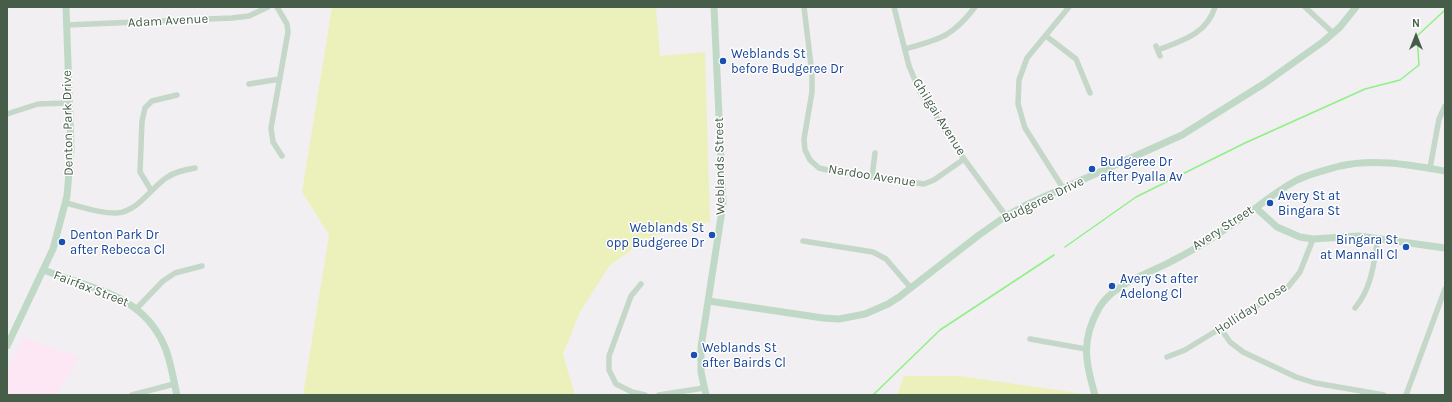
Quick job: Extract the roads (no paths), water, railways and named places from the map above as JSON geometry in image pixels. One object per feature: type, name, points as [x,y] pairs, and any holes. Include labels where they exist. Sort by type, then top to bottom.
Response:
[{"type":"street","name":"Denton Park Drive","points":[[7,346],[44,270],[56,240],[66,203],[71,157],[66,7]]},
{"type":"street","name":"Adam Avenue","points":[[67,25],[232,18],[249,16],[268,7]]},
{"type":"street","points":[[277,7],[288,24],[271,128],[273,142],[282,156]]},
{"type":"street","name":"Weblands Street","points":[[705,391],[701,372],[701,347],[724,204],[714,7]]},
{"type":"street","name":"Nardoo Avenue","points":[[804,7],[812,74],[812,92],[804,139],[805,150],[810,160],[819,168],[924,184],[934,180],[964,159]]},
{"type":"street","name":"Ghilgai Avenue","points":[[894,7],[908,66],[920,92],[964,159],[1006,216]]},
{"type":"street","points":[[904,49],[939,40],[951,33],[961,25],[975,7]]},
{"type":"street","points":[[1063,188],[1025,128],[1018,104],[1019,80],[1027,58],[1069,7]]},
{"type":"street","points":[[1160,56],[1157,48],[1189,38],[1199,31],[1212,15],[1215,7]]},
{"type":"street","points":[[1305,7],[1333,33]]},
{"type":"street","name":"Budgeree Drive","points":[[709,301],[823,318],[839,319],[859,316],[876,310],[888,304],[911,288],[1006,216],[1063,188],[1182,135],[1265,83],[1333,33],[1356,7]]},
{"type":"street","points":[[1046,36],[1076,59],[1090,93]]},
{"type":"street","points":[[249,84],[280,79]]},
{"type":"street","points":[[151,190],[140,172],[142,121],[145,108],[152,101],[178,95]]},
{"type":"street","points":[[7,114],[38,104],[69,103]]},
{"type":"street","points":[[1430,168],[1440,119],[1445,106]]},
{"type":"street","points":[[872,177],[876,153]]},
{"type":"street","name":"Avery Street","points":[[1095,395],[1088,371],[1086,349],[1088,332],[1100,306],[1130,281],[1174,261],[1256,208],[1280,189],[1298,179],[1340,166],[1375,162],[1445,171]]},
{"type":"street","points":[[66,203],[111,213],[123,212],[137,206],[151,190],[167,177],[178,172],[194,168]]},
{"type":"street","points":[[1256,208],[1277,227],[1300,237],[1313,240],[1347,236],[1378,238],[1445,248]]},
{"type":"street","points":[[1355,308],[1362,299],[1368,284],[1378,238]]},
{"type":"street","name":"Holliday Close","points":[[1167,357],[1178,354],[1288,287],[1300,272],[1313,240]]},
{"type":"street","points":[[803,241],[873,252],[886,259],[911,288]]},
{"type":"street","points":[[137,308],[163,281],[175,273],[202,266]]},
{"type":"street","name":"Fairfax Street","points":[[44,270],[112,294],[137,308],[159,333],[165,346],[177,395]]},
{"type":"street","points":[[641,284],[631,296],[609,356],[608,370],[616,384],[632,392],[645,395]]},
{"type":"street","points":[[1406,395],[1445,289]]},
{"type":"street","points":[[1221,329],[1230,342],[1243,352],[1296,377],[1316,383],[1384,395]]},
{"type":"street","points":[[1030,339],[1086,349]]},
{"type":"street","points":[[132,395],[174,384]]},
{"type":"street","points":[[659,395],[705,391]]},
{"type":"waterway","points":[[1065,247],[1136,197],[1245,143],[1365,89],[1400,80],[1419,65],[1417,36],[1445,10]]},
{"type":"waterway","points":[[873,395],[940,330],[1054,255]]},
{"type":"place","name":"Weblands St before Budgeree Dr","points":[[723,61]]},
{"type":"place","name":"Budgeree Dr after Pyalla Av","points":[[1092,169]]},
{"type":"place","name":"Avery St at Bingara St","points":[[1270,203]]},
{"type":"place","name":"Weblands St opp Budgeree Dr","points":[[712,235]]},
{"type":"place","name":"Denton Park Dr after Rebecca Cl","points":[[62,242]]},
{"type":"place","name":"Bingara St at Mannall Cl","points":[[1406,247]]},
{"type":"place","name":"Avery St after Adelong Cl","points":[[1112,286]]},
{"type":"place","name":"Weblands St after Bairds Cl","points":[[694,355]]}]
